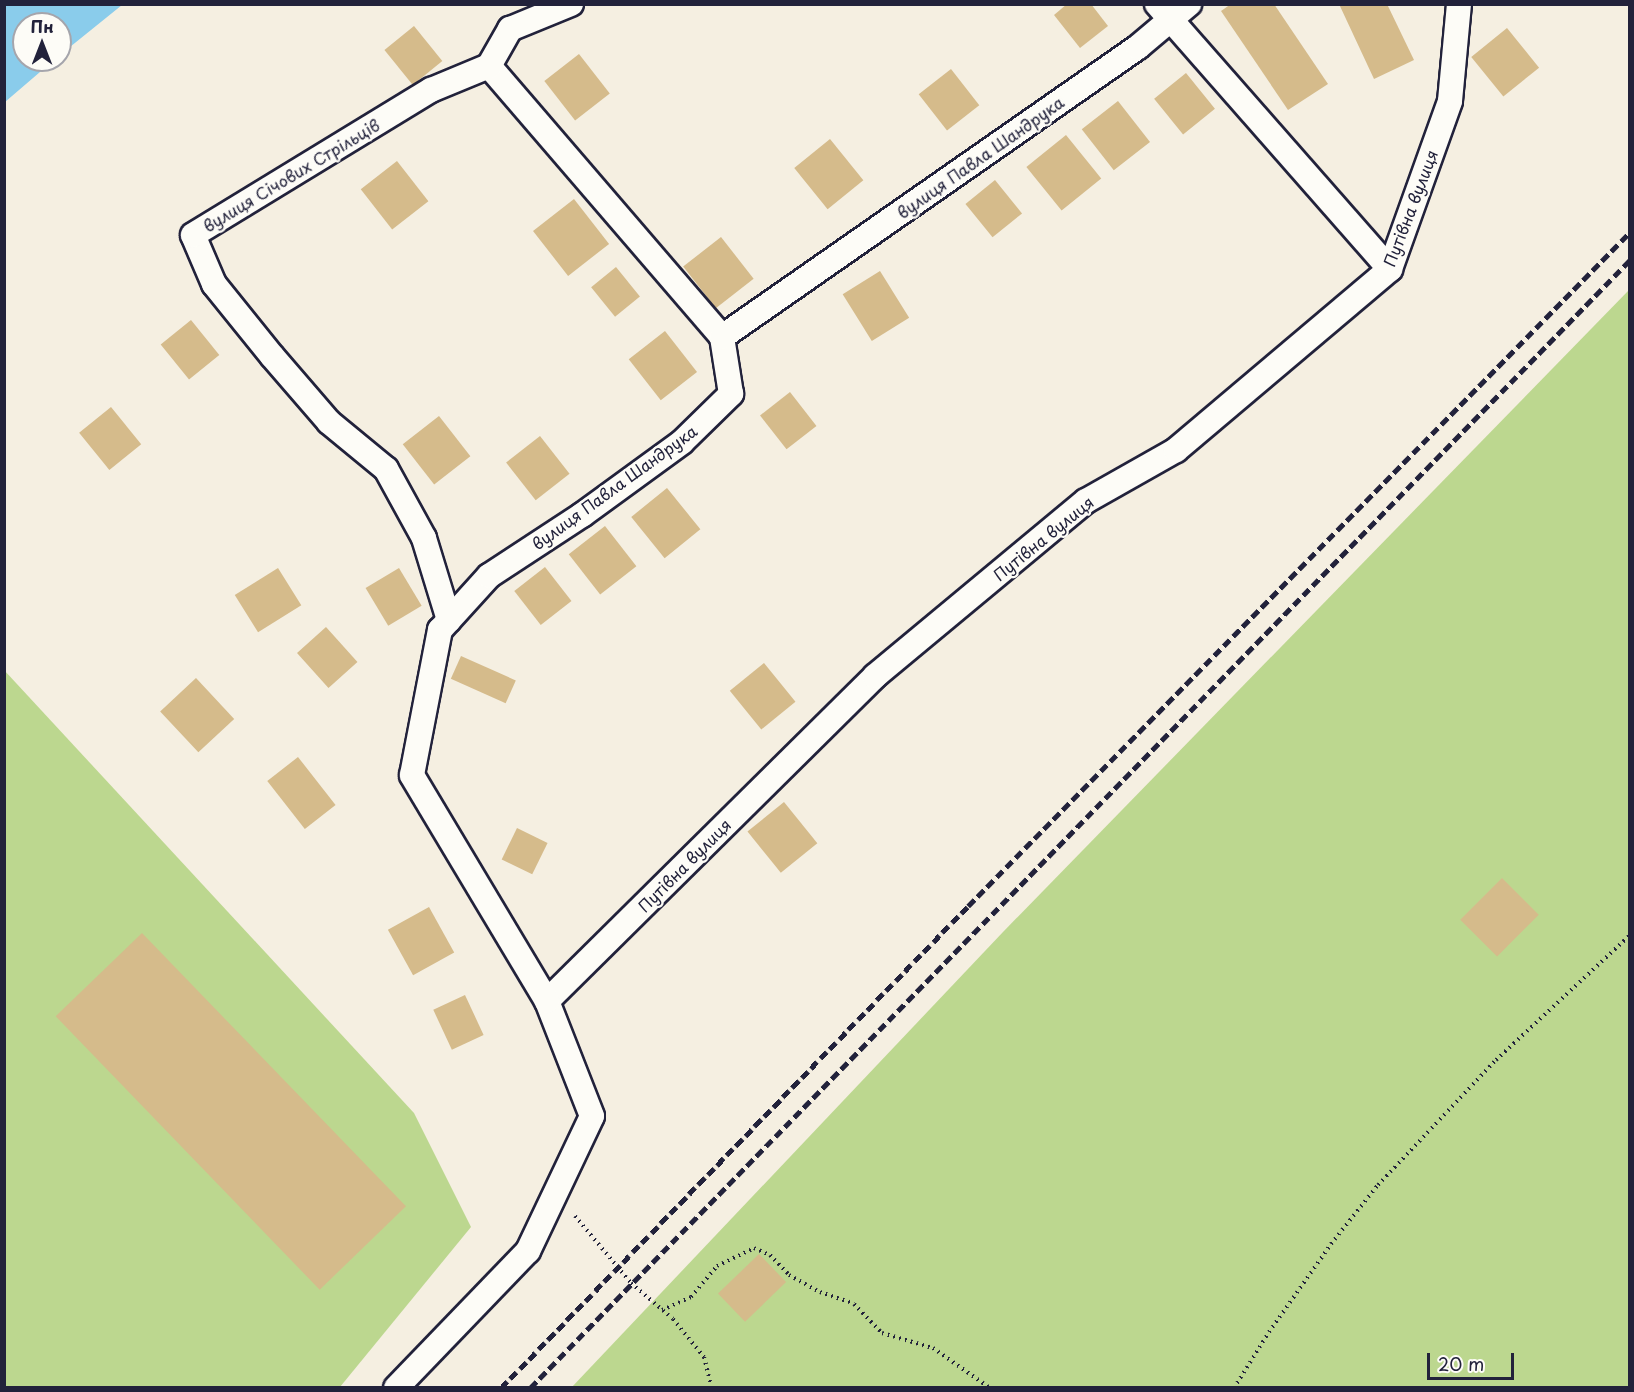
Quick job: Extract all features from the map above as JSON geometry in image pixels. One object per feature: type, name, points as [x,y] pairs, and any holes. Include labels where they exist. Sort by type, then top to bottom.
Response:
[{"type":"street","points":[[571,4],[510,29],[489,66],[722,337]]},
{"type":"street","name":"Путівна вулиця","points":[[547,1001],[875,676],[1086,501],[1176,450],[1390,269],[1450,101],[1459,4]]},
{"type":"street","points":[[1172,9],[1390,269]]},
{"type":"street","name":"вулиця Павла Шандрука","points":[[396,1388],[528,1251],[592,1116],[547,1001],[412,775],[440,630],[489,576],[582,515],[682,442],[731,394],[722,337],[1138,46],[1172,9]]},
{"type":"street","name":"вулиця Січових Стрільців","points":[[449,620],[424,537],[386,469],[329,422],[272,356],[214,284],[193,235],[431,90],[489,66]]},
{"type":"path","points":[[1234,1388],[1269,1332],[1331,1244],[1378,1185],[1496,1060],[1629,935]]},
{"type":"path","points":[[555,1192],[631,1283],[662,1310],[704,1357],[712,1388]]},
{"type":"path","points":[[662,1310],[691,1297],[717,1266],[754,1248],[770,1255],[789,1275],[820,1292],[854,1304],[882,1334],[933,1348],[990,1388]]},
{"type":"green space","points":[[1629,290],[1629,1387],[571,1388],[1003,932]]},
{"type":"green space","points":[[4,670],[414,1113],[471,1227],[340,1387],[5,1387]]},
{"type":"water","points":[[5,4],[122,4],[72,45],[72,12],[12,12],[12,72],[40,72],[5,102]]},
{"type":"building","points":[[1067,4],[1091,4],[1108,26],[1080,48],[1054,15]]},
{"type":"building","points":[[1231,4],[1274,4],[1328,84],[1288,110],[1221,11]]},
{"type":"building","points":[[1339,4],[1387,4],[1414,60],[1374,79]]},
{"type":"building","points":[[414,26],[442,61],[413,85],[384,50]]},
{"type":"building","points":[[1507,28],[1539,68],[1503,97],[1471,57]]},
{"type":"building","points":[[579,54],[610,93],[575,120],[544,81]]},
{"type":"building","points":[[951,69],[979,105],[947,130],[919,94]]},
{"type":"building","points":[[1186,73],[1215,109],[1183,135],[1154,99]]},
{"type":"building","points":[[1118,101],[1150,142],[1114,170],[1082,129]]},
{"type":"building","points":[[1066,135],[1101,179],[1062,211],[1026,167]]},
{"type":"building","points":[[830,139],[863,180],[828,209],[794,168]]},
{"type":"building","points":[[397,161],[428,201],[392,230],[361,189]]},
{"type":"building","points":[[995,180],[1022,213],[993,237],[965,204]]},
{"type":"building","points":[[574,199],[609,244],[568,276],[533,231]]},
{"type":"building","points":[[721,237],[754,279],[716,308],[683,267]]},
{"type":"building","points":[[616,267],[640,297],[615,317],[591,287]]},
{"type":"building","points":[[880,271],[909,318],[872,341],[843,294]]},
{"type":"building","points":[[191,320],[219,355],[189,380],[161,345]]},
{"type":"building","points":[[665,331],[697,372],[661,400],[629,359]]},
{"type":"building","points":[[790,392],[816,426],[787,449],[760,415]]},
{"type":"building","points":[[111,407],[141,444],[109,470],[79,433]]},
{"type":"building","points":[[439,416],[470,456],[434,485],[403,444]]},
{"type":"building","points":[[540,436],[570,474],[536,500],[506,462]]},
{"type":"building","points":[[667,488],[700,529],[665,558],[631,517]]},
{"type":"building","points":[[605,526],[636,566],[600,595],[569,554]]},
{"type":"building","points":[[545,567],[571,601],[541,625],[514,591]]},
{"type":"building","points":[[278,568],[301,605],[258,632],[235,595]]},
{"type":"building","points":[[399,568],[422,606],[388,626],[366,588]]},
{"type":"building","points":[[326,627],[357,662],[328,688],[297,653]]},
{"type":"building","points":[[461,656],[516,680],[506,703],[451,679]]},
{"type":"building","points":[[764,663],[795,702],[761,730],[730,691]]},
{"type":"building","points":[[196,678],[234,719],[198,752],[160,711]]},
{"type":"building","points":[[298,757],[336,805],[305,829],[267,781]]},
{"type":"building","points":[[784,802],[817,843],[781,873],[747,832]]},
{"type":"building","points":[[517,828],[548,843],[532,874],[502,859]]},
{"type":"building","points":[[1502,878],[1539,915],[1497,956],[1460,920]]},
{"type":"building","points":[[429,907],[454,952],[413,975],[388,930]]},
{"type":"building","points":[[142,933],[406,1206],[320,1290],[56,1016]]},
{"type":"building","points":[[465,995],[484,1035],[452,1050],[433,1010]]},
{"type":"building","points":[[759,1254],[786,1282],[745,1322],[718,1294]]},
{"type":"railway","points":[[501,1388],[968,906],[1630,232]]},
{"type":"railway","points":[[530,1388],[1630,260]]}]
